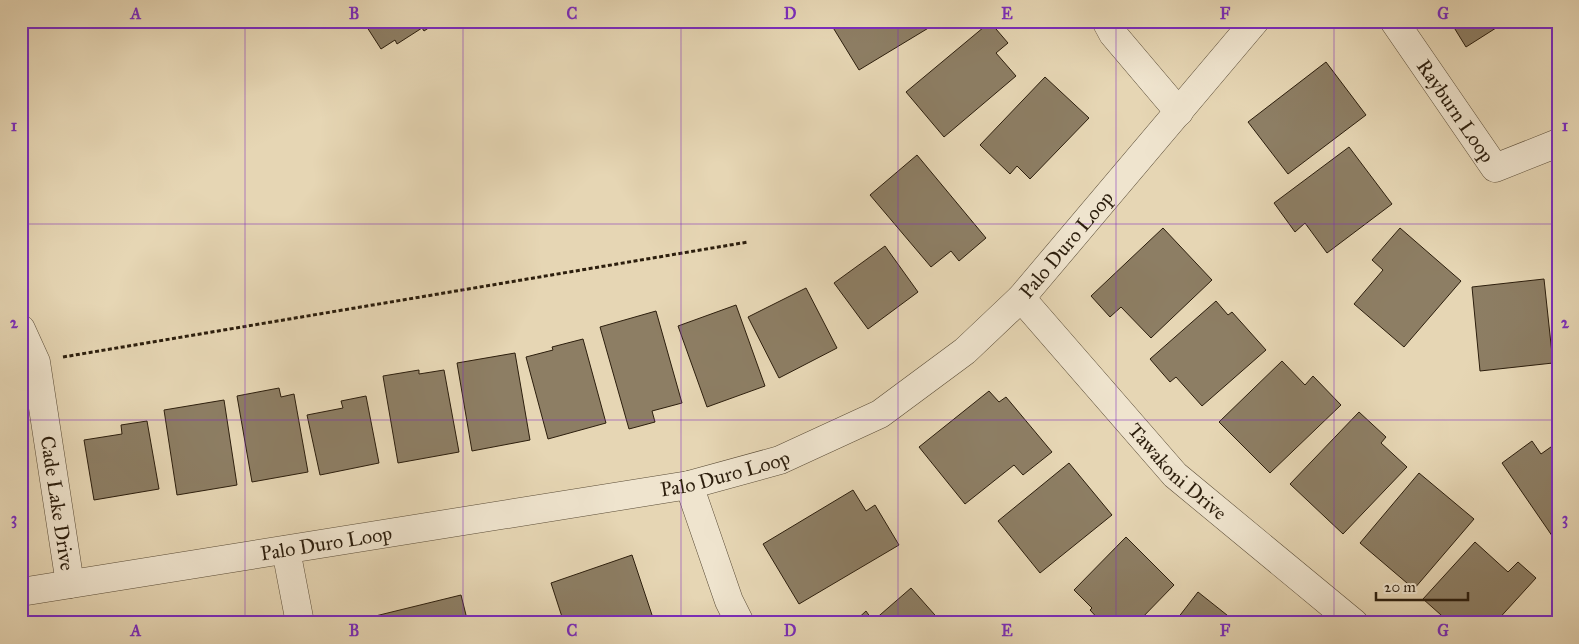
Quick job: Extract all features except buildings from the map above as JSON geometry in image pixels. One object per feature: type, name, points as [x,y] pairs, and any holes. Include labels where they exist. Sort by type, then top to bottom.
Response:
[{"type":"street","points":[[1106,21],[1113,34],[1179,112]]},
{"type":"street","name":"Palo Duro Loop","points":[[21,592],[689,485],[780,460],[880,414],[965,351],[1021,298],[1255,21]]},
{"type":"street","name":"Rayburn Loop","points":[[1394,21],[1494,168],[1558,143]]},
{"type":"street","name":"Tawakoni Drive","points":[[1021,298],[1175,475],[1354,623]]},
{"type":"street","name":"Cade Lake Drive","points":[[21,328],[36,362],[70,584]]},
{"type":"street","points":[[689,485],[729,601],[740,623]]},
{"type":"street","points":[[286,550],[300,623]]},
{"type":"path","points":[[36,362],[748,242]]}]
